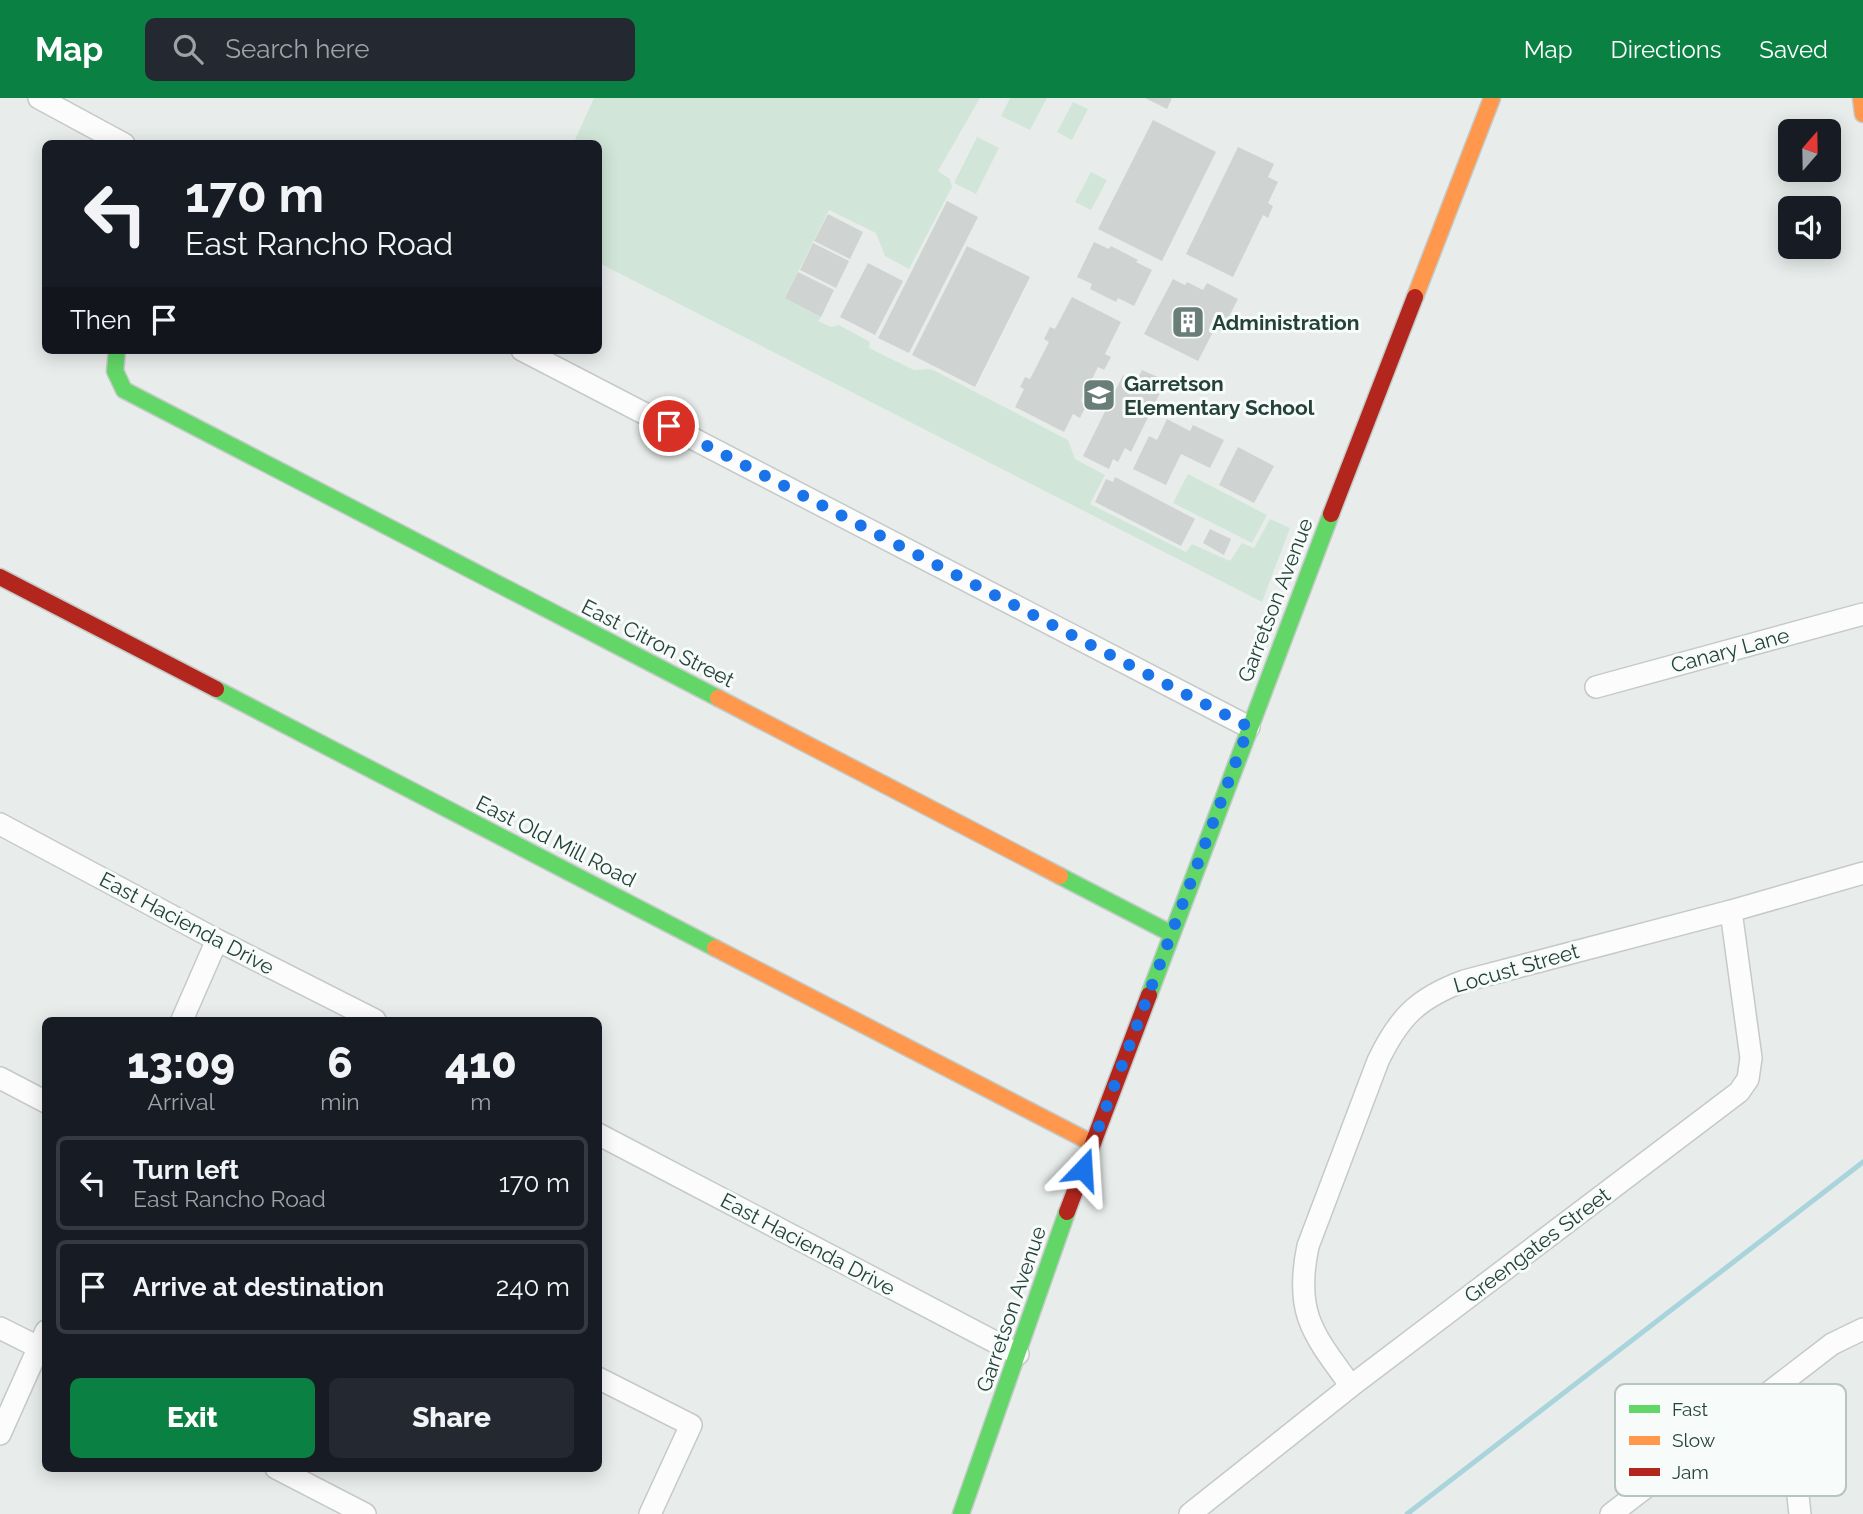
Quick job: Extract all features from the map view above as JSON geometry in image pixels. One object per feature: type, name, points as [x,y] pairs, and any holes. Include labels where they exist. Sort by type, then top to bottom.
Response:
[{"type":"street","points":[[39,98],[117,140]]},
{"type":"street","name":"Garretson Avenue","points":[[961,1514],[1092,1143],[1492,98]]},
{"type":"street","points":[[1861,98],[1863,114]]},
{"type":"street","name":"East Citron Street","points":[[116,354],[115,372],[124,390],[1172,934]]},
{"type":"street","points":[[530,354],[1249,727]]},
{"type":"street","name":"East Old Mill Road","points":[[0,577],[1092,1143]]},
{"type":"street","name":"Canary Lane","points":[[1596,687],[1863,614]]},
{"type":"street","name":"East Hacienda Drive","points":[[0,824],[369,1017]]},
{"type":"street","name":"Locust Street","points":[[1351,1386],[1315,1337],[1306,1313],[1302,1291],[1304,1269],[1308,1246],[1378,1061],[1399,1024],[1426,998],[1464,981],[1731,911],[1863,873]]},
{"type":"street","name":"Greengates Street","points":[[1190,1514],[1351,1386],[1739,1093],[1748,1079],[1751,1058],[1731,911]]},
{"type":"street","points":[[183,1017],[218,940]]},
{"type":"street","points":[[0,1078],[42,1100]]},
{"type":"street","name":"East Hacienda Drive","points":[[602,1136],[1018,1354]]},
{"type":"street","points":[[0,1328],[42,1343]]},
{"type":"street","points":[[1779,1384],[1832,1345],[1863,1329]]},
{"type":"street","points":[[0,1434],[42,1345]]},
{"type":"street","points":[[602,1380],[691,1425],[650,1514]]},
{"type":"street","points":[[284,1472],[365,1514]]},
{"type":"street","points":[[1611,1514],[1634,1496]]},
{"type":"street","points":[[1798,1496],[1800,1514]]},
{"type":"green space","points":[[594,98],[980,98],[938,171],[950,179],[952,187],[909,269],[885,256],[876,233],[829,210],[785,298],[821,317],[818,321],[831,327],[839,325],[870,342],[869,348],[914,370],[931,369],[1068,440],[1075,459],[1105,475],[1090,504],[1186,552],[1192,544],[1230,561],[1242,543],[1254,548],[1270,519],[1290,528],[1262,602],[602,265],[602,140],[575,140]]},
{"type":"green space","points":[[1010,98],[1047,98],[1030,130],[1001,116]]},
{"type":"green space","points":[[1073,102],[1088,109],[1072,140],[1057,132]]},
{"type":"green space","points":[[977,137],[999,148],[976,194],[954,183]]},
{"type":"green space","points":[[1091,172],[1107,180],[1091,210],[1075,202]]},
{"type":"green space","points":[[1188,474],[1267,515],[1252,543],[1173,503]]},
{"type":"building","points":[[1145,98],[1172,98],[1167,109]]},
{"type":"building","points":[[1153,120],[1216,152],[1162,261],[1098,229]]},
{"type":"building","points":[[1238,147],[1274,164],[1268,177],[1278,182],[1268,203],[1273,206],[1268,218],[1263,215],[1233,277],[1186,254]]},
{"type":"building","points":[[947,201],[978,217],[909,353],[878,338]]},
{"type":"building","points":[[828,214],[863,232],[850,259],[814,241]]},
{"type":"building","points":[[1094,242],[1109,249],[1111,246],[1152,270],[1134,306],[1118,298],[1116,302],[1090,289],[1092,284],[1077,277]]},
{"type":"building","points":[[813,243],[849,261],[836,288],[800,270]]},
{"type":"building","points":[[967,246],[1030,277],[975,387],[912,355]]},
{"type":"building","points":[[868,263],[903,281],[875,335],[840,317]]},
{"type":"building","points":[[798,272],[834,290],[821,317],[785,298]]},
{"type":"building","name":"Administration","points":[[1173,279],[1203,290],[1207,283],[1238,299],[1221,332],[1215,328],[1198,361],[1144,334]]},
{"type":"building","points":[[1072,297],[1121,322],[1105,354],[1111,357],[1104,370],[1098,367],[1081,401],[1087,404],[1080,418],[1073,414],[1064,432],[1015,407],[1024,389],[1020,387],[1025,377],[1030,379],[1049,342],[1044,339],[1050,327],[1055,329]]},
{"type":"building","points":[[1142,370],[1160,378],[1154,390],[1160,393],[1131,452],[1125,448],[1118,462],[1113,459],[1109,469],[1083,456],[1123,375],[1136,382]]},
{"type":"building","points":[[1167,419],[1190,431],[1193,425],[1224,440],[1210,468],[1181,454],[1166,485],[1133,469],[1149,436],[1157,440]]},
{"type":"building","points":[[1238,447],[1274,466],[1254,503],[1219,485]]},
{"type":"building","points":[[1115,477],[1195,519],[1181,546],[1095,502],[1106,479],[1113,482]]},
{"type":"building","points":[[1210,529],[1231,539],[1224,555],[1203,543]]},
{"type":"waterway","points":[[1407,1514],[1863,1162]]},
{"type":"traffic: fast","points":[[117,354],[115,371],[124,390],[718,698]]},
{"type":"traffic: fast","points":[[1149,995],[1331,514]]},
{"type":"traffic: fast","points":[[216,689],[715,948]]},
{"type":"traffic: fast","points":[[1060,876],[1172,934]]},
{"type":"traffic: fast","points":[[961,1514],[1067,1212]]},
{"type":"traffic: slow","points":[[1415,297],[1492,98]]},
{"type":"traffic: slow","points":[[1861,98],[1863,114]]},
{"type":"traffic: slow","points":[[718,698],[1060,876]]},
{"type":"traffic: slow","points":[[715,948],[1092,1143]]},
{"type":"traffic: jam","points":[[1331,514],[1415,297]]},
{"type":"traffic: jam","points":[[0,577],[216,689]]},
{"type":"traffic: jam","points":[[1067,1212],[1149,995]]},
{"type":"place","name":"Administration","points":[[1188,322]]},
{"type":"place","name":"Garretson Elementary School","points":[[1099,395]]},
{"type":"route","points":[[669,426],[1249,727],[1083,1169]]}]
